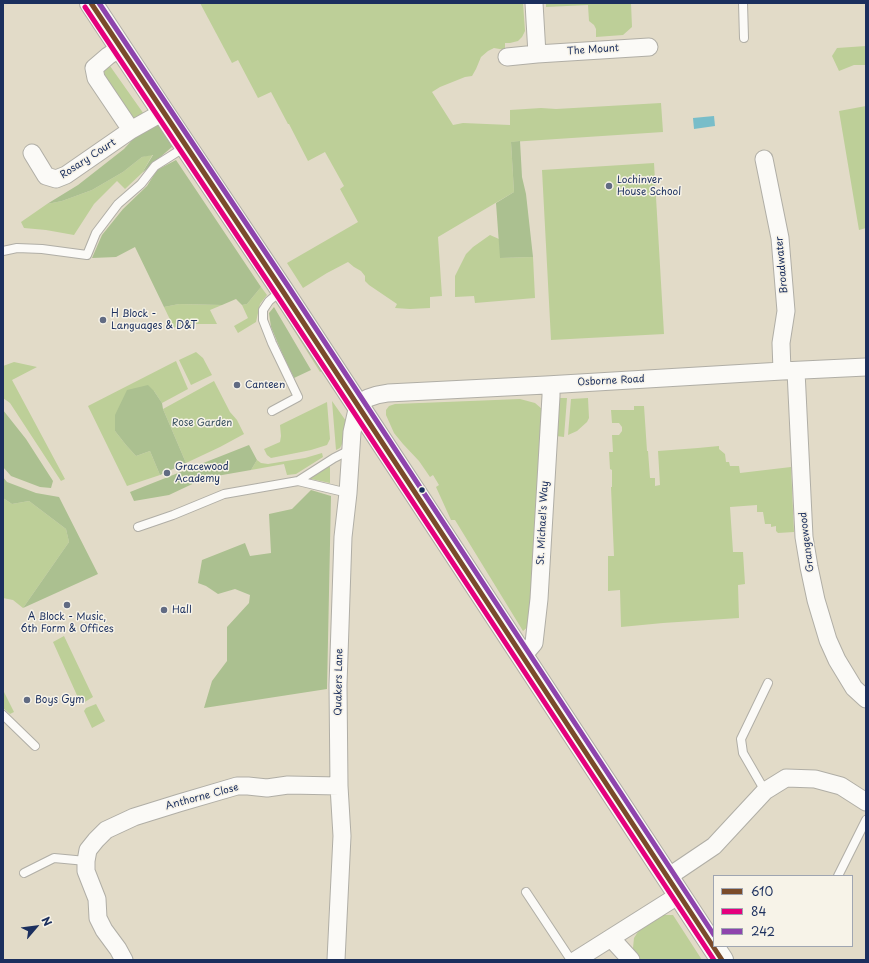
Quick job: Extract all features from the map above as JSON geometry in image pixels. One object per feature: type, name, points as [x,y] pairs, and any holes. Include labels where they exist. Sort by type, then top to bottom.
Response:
[{"type":"street","points":[[91,3],[358,405],[713,946]]},
{"type":"street","points":[[534,3],[537,54]]},
{"type":"street","name":"The Mount","points":[[507,57],[649,47]]},
{"type":"street","points":[[120,48],[94,68],[96,78],[131,130]]},
{"type":"street","name":"Rosary Court","points":[[32,153],[46,176],[56,179],[66,175],[131,130],[162,112]]},
{"type":"street","name":"Broadwater","points":[[764,159],[780,238],[786,312],[781,343],[789,371]]},
{"type":"street","name":"Osborne Road","points":[[358,405],[368,398],[388,393],[866,367]]},
{"type":"street","name":"Grangewood","points":[[789,371],[806,551],[816,600],[828,640],[837,660],[854,688],[866,699]]},
{"type":"street","name":"St. Michael's Way","points":[[523,656],[534,643],[538,605],[551,384]]},
{"type":"street","name":"Quakers Lane","points":[[336,960],[342,836],[339,786],[338,685],[343,537],[348,493],[352,432],[358,405]]},
{"type":"street","points":[[576,960],[611,938],[674,886],[714,846],[765,791],[786,778],[815,778],[840,786],[866,802]]},
{"type":"street","name":"Anthorne Close","points":[[86,861],[88,850],[106,830],[134,817],[178,803],[237,786],[267,788],[288,785],[339,786]]},
{"type":"street","points":[[86,861],[86,871],[97,899],[98,918],[104,930],[124,960]]},
{"type":"street","points":[[611,938],[631,960]]},
{"type":"street","points":[[714,947],[722,960]]},
{"type":"lane","points":[[743,3],[744,38]]},
{"type":"lane","points":[[3,251],[17,248],[42,249],[88,255],[96,233],[118,204],[141,184],[154,166],[186,146]]},
{"type":"lane","points":[[272,411],[298,397],[272,343],[263,320],[263,310],[269,301],[282,290]]},
{"type":"lane","points":[[138,527],[173,515],[224,494],[298,481],[334,458],[350,450]]},
{"type":"lane","points":[[298,481],[348,493]]},
{"type":"lane","points":[[765,791],[743,753],[741,739],[768,683]]},
{"type":"lane","points":[[3,715],[35,746]]},
{"type":"lane","points":[[838,875],[866,820]]},
{"type":"lane","points":[[24,873],[54,858],[86,861]]},
{"type":"lane","points":[[526,892],[571,960]]},
{"type":"green space","points":[[200,3],[523,3],[525,31],[518,41],[505,43],[505,50],[494,48],[488,51],[481,57],[472,76],[465,77],[440,87],[432,92],[453,125],[463,123],[510,125],[510,110],[661,103],[663,132],[511,142],[514,192],[438,237],[442,296],[430,297],[430,308],[395,308],[397,304],[369,285],[365,281],[365,276],[361,271],[348,262],[303,288],[287,263],[358,222],[340,189],[344,186],[325,152],[308,161],[271,92],[258,98],[238,60],[232,63]]},
{"type":"green space","points":[[546,3],[631,3],[632,27],[623,35],[596,37],[596,29],[589,21],[588,5],[546,7]]},
{"type":"green space","points":[[866,46],[866,65],[854,65],[839,71],[832,56],[837,48]]},
{"type":"green space","points":[[110,66],[146,117],[130,120],[100,76],[104,68]]},
{"type":"green space","points":[[866,106],[866,228],[859,230],[839,111]]},
{"type":"green space","points":[[156,121],[173,146],[142,173],[153,155],[142,157],[123,172],[92,190],[62,201],[47,204],[78,185],[124,149],[146,125]]},
{"type":"green space","points":[[520,141],[522,177],[526,194],[533,257],[500,258],[496,203],[514,192],[511,142]]},
{"type":"green space","points":[[153,154],[142,173],[125,189],[117,181],[94,204],[74,235],[24,228],[21,222],[47,204],[62,201],[92,190],[123,172],[142,157]]},
{"type":"green space","points":[[176,160],[261,287],[247,304],[242,305],[236,299],[222,305],[179,304],[164,307],[135,247],[116,257],[92,258],[102,235],[123,209],[147,186],[157,170]]},
{"type":"green space","points":[[654,163],[664,334],[551,340],[542,170]]},
{"type":"green space","points":[[490,235],[499,239],[501,258],[533,257],[535,298],[475,303],[474,296],[455,297],[455,276],[466,254]]},
{"type":"green space","points":[[261,287],[267,295],[260,304],[256,322],[238,333],[234,326],[248,318],[242,305],[247,304]]},
{"type":"green space","points":[[179,304],[222,305],[210,310],[217,324],[181,324],[174,328],[164,307]]},
{"type":"green space","points":[[280,304],[324,370],[320,372],[278,305]]},
{"type":"green space","points":[[274,307],[311,370],[294,378],[271,327],[269,313]]},
{"type":"green space","points":[[196,352],[203,358],[212,375],[191,385],[179,360]]},
{"type":"green space","points":[[176,361],[188,389],[162,403],[154,391],[115,431],[136,456],[150,451],[160,475],[127,486],[88,406]]},
{"type":"green space","points":[[14,362],[37,367],[12,380],[65,479],[61,481],[10,403],[3,398],[3,366]]},
{"type":"green space","name":"Rose Garden","points":[[214,381],[230,412],[237,420],[244,434],[186,463],[163,409]]},
{"type":"green space","points":[[148,385],[162,403],[163,409],[186,463],[160,475],[150,451],[136,456],[115,431],[115,415],[127,390]]},
{"type":"green space","points":[[558,398],[567,398],[564,437],[556,436]]},
{"type":"green space","points":[[588,398],[589,418],[587,422],[577,431],[568,435],[571,399]]},
{"type":"green space","points":[[520,399],[535,403],[542,409],[530,625],[523,631],[455,520],[451,520],[436,487],[439,485],[433,475],[430,477],[419,461],[394,433],[386,415],[386,410],[389,406],[395,404]]},
{"type":"green space","points":[[332,401],[346,421],[344,440],[340,448],[336,450]]},
{"type":"green space","points":[[327,402],[330,439],[327,445],[311,450],[271,458],[267,455],[264,449],[280,442],[280,425]]},
{"type":"green space","points":[[634,406],[644,406],[650,478],[655,478],[655,486],[660,485],[658,451],[719,446],[719,449],[725,454],[726,462],[729,462],[730,466],[739,466],[740,473],[791,467],[794,532],[778,533],[776,531],[776,526],[771,527],[771,524],[765,524],[763,512],[757,512],[757,505],[730,507],[733,552],[743,552],[745,584],[738,585],[739,618],[621,627],[620,590],[608,591],[608,556],[614,556],[611,487],[612,470],[610,469],[609,452],[613,452],[612,435],[619,435],[622,431],[622,427],[619,423],[612,423],[611,410],[634,410]]},
{"type":"green space","points":[[3,410],[26,439],[53,481],[51,488],[40,487],[11,476],[3,467]]},
{"type":"green space","points":[[249,445],[257,460],[251,470],[205,478],[169,495],[134,501],[130,492]]},
{"type":"green space","points":[[322,453],[323,457],[296,474],[287,475],[284,464],[251,470],[257,460],[261,463],[268,464],[305,458]]},
{"type":"green space","points":[[330,465],[330,483],[311,479],[311,476]]},
{"type":"green space","points":[[3,477],[7,482],[36,493],[59,497],[98,574],[23,608],[69,542],[66,529],[29,501],[12,504],[3,498]]},
{"type":"green space","points":[[311,490],[331,496],[327,689],[204,708],[212,681],[227,661],[227,627],[249,603],[250,595],[235,589],[218,594],[206,586],[198,583],[202,560],[245,543],[250,556],[271,553],[269,514],[292,509]]},
{"type":"green space","points":[[3,498],[12,504],[29,501],[66,529],[69,542],[23,608],[13,600],[3,598]]},
{"type":"green space","points":[[64,636],[93,697],[83,703],[80,702],[53,642]]},
{"type":"green space","points":[[3,690],[14,712],[10,714],[3,708]]},
{"type":"green space","points":[[96,704],[105,721],[92,728],[84,711],[86,708]]},
{"type":"green space","points":[[664,915],[673,915],[702,960],[639,960],[635,956],[633,948],[634,938],[639,930]]},
{"type":"water","points":[[714,116],[715,126],[694,129],[693,118]]},
{"type":"transit line","name":"610","points":[[91,3],[282,290],[713,946]]},
{"type":"transit line","name":"242","points":[[99,3],[288,286],[713,933]]},
{"type":"transit line","name":"84","points":[[85,7],[276,294],[714,960]]},
{"type":"transit line","name":"610","points":[[713,947],[722,960]]},
{"type":"place","name":"Lochinver House School","points":[[609,186]]},
{"type":"place","name":"H Block - Languages & D&T","points":[[103,320]]},
{"type":"place","name":"Canteen","points":[[237,385]]},
{"type":"place","name":"Gracewood Academy","points":[[167,473]]},
{"type":"place","name":"A Block - Music, 6th Form & Offices","points":[[67,605]]},
{"type":"place","name":"Hall","points":[[164,610]]},
{"type":"place","name":"Boys Gym","points":[[27,700]]}]
